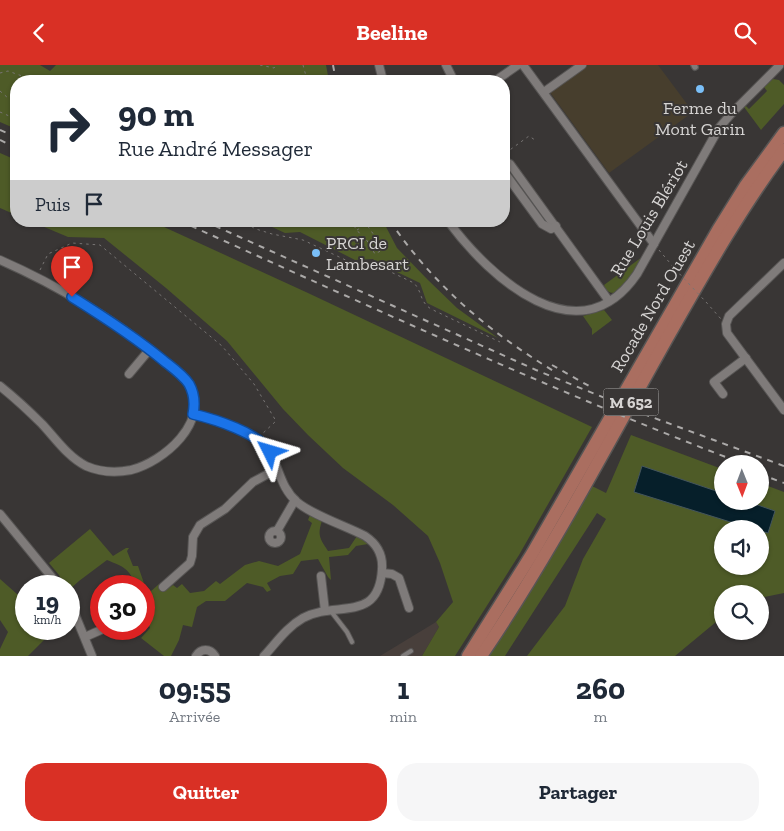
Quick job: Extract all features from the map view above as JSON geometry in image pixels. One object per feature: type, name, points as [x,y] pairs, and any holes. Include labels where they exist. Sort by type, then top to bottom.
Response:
[{"type":"highway","name":"Rocade Nord Ouest","points":[[468,656],[532,554],[703,254],[746,185],[784,133]]},
{"type":"highway","name":"Rocade Nord Ouest","points":[[481,656],[541,559],[716,253],[784,150]]},
{"type":"street","points":[[504,75],[518,65]]},
{"type":"street","points":[[523,65],[654,244]]},
{"type":"street","points":[[544,92],[582,65]]},
{"type":"street","name":"Rue Louis Blériot","points":[[453,227],[487,265],[509,283],[541,303],[571,312],[590,309],[610,301],[619,295],[632,281],[723,123],[780,67]]},
{"type":"street","points":[[510,164],[610,301]]},
{"type":"street","points":[[510,180],[542,224],[551,229],[556,226]]},
{"type":"street","points":[[0,260],[37,278],[93,310],[150,349],[187,380],[194,401],[193,414],[188,429],[183,436],[152,461],[130,470],[119,472],[104,471],[87,466],[73,457],[26,408],[0,386]]},
{"type":"street","points":[[784,263],[729,316],[726,322],[728,333],[784,410]]},
{"type":"street","points":[[129,374],[150,349]]},
{"type":"street","points":[[723,394],[714,382],[746,358]]},
{"type":"street","points":[[193,414],[257,439],[268,447],[284,486],[295,500],[306,508],[360,533],[373,542],[382,559],[382,573],[378,590],[366,604],[359,607],[308,616],[293,625],[264,656]]},
{"type":"street","points":[[163,587],[190,563],[193,537],[200,525],[225,509],[252,482],[277,469]]},
{"type":"street","points":[[277,531],[295,500]]},
{"type":"street","points":[[0,514],[50,575]]},
{"type":"street","points":[[382,573],[392,574],[399,578],[409,608]]},
{"type":"street","points":[[322,576],[328,611]]},
{"type":"street","points":[[80,625],[92,656]]},
{"type":"street","points":[[85,637],[90,635]]},
{"type":"street","points":[[196,656],[200,651],[207,649],[212,651],[215,656]]},
{"type":"lane","points":[[328,611],[347,632],[352,642]]},
{"type":"lane","points":[[403,656],[412,651]]},
{"type":"path","points":[[260,65],[274,68],[277,65]]},
{"type":"path","points":[[0,73],[8,71],[19,75]]},
{"type":"path","points":[[0,91],[10,99]]},
{"type":"path","points":[[510,150],[530,136],[535,140]]},
{"type":"path","points":[[252,227],[272,234],[303,240],[352,263],[376,265],[414,283],[418,288],[422,302],[431,309],[500,342]]},
{"type":"path","points":[[355,227],[366,239],[375,254],[384,249],[369,227]]},
{"type":"path","points":[[357,230],[360,227]]},
{"type":"path","points":[[37,278],[48,254],[72,243],[100,245],[222,346],[254,384],[276,421],[257,439]]},
{"type":"path","points":[[654,244],[719,317],[726,322]]},
{"type":"shaded area","points":[[585,65],[658,65],[693,112],[609,173],[549,91]]},
{"type":"shaded area","points":[[436,622],[439,627],[422,656],[380,656]]},
{"type":"green space","points":[[0,65],[40,65],[50,71],[56,65],[326,65],[328,75],[10,75],[10,126],[0,122]]},
{"type":"green space","points":[[773,79],[779,80],[784,85],[784,104],[761,130],[744,107],[746,106],[749,109],[767,91],[764,87]]},
{"type":"green space","points":[[0,153],[10,157],[10,212],[0,208]]},
{"type":"green space","points":[[44,227],[164,227],[592,427],[519,555],[455,656],[422,656],[439,627],[436,622],[453,602],[440,563],[428,536],[393,505],[343,468],[308,435],[283,409],[227,341],[166,288],[104,238],[68,237]]},
{"type":"green space","points":[[272,227],[386,227],[397,248],[428,280],[457,308],[498,338],[427,303],[420,283],[373,259],[355,260],[300,232],[285,233]]},
{"type":"green space","points":[[642,257],[629,279],[614,293],[608,291],[604,285]]},
{"type":"green space","points":[[604,310],[612,320],[592,335],[592,329],[583,316]]},
{"type":"green space","points":[[631,435],[714,466],[714,490],[642,467],[634,491],[725,520],[714,520],[714,575],[769,575],[769,529],[774,511],[769,509],[769,486],[784,492],[784,593],[769,596],[769,585],[714,585],[714,624],[675,656],[527,656],[565,606],[583,559],[606,519],[597,513],[505,656],[488,656],[542,572],[592,486],[606,493]]},
{"type":"green space","points":[[310,515],[322,521],[320,537],[328,551],[349,548],[357,536],[368,544],[356,546],[348,555],[329,557],[331,580],[318,559],[301,561],[293,574],[280,576],[267,583],[271,590],[267,592],[263,587],[247,583],[225,601],[206,601],[197,607],[192,627],[183,625],[179,640],[171,656],[164,656],[144,640],[155,640],[155,588],[159,584],[165,591],[173,585],[177,588],[182,584],[190,593],[204,591],[216,581],[220,584],[245,565],[259,561],[278,566],[300,554],[312,523],[308,520]]},
{"type":"green space","points":[[90,529],[113,556],[129,548],[127,551],[133,566],[138,566],[141,575],[131,575],[118,564],[107,560],[80,580],[80,575],[59,575],[49,563]]},
{"type":"green space","points":[[0,579],[15,592],[15,640],[44,640],[28,656],[0,656],[0,649],[8,632],[0,620]]},
{"type":"water","points":[[642,466],[714,490],[714,510],[769,509],[775,511],[769,530],[769,520],[724,520],[634,492]]},
{"type":"railway","points":[[333,65],[335,75]]},
{"type":"railway","points":[[0,130],[10,134]]},
{"type":"railway","points":[[0,140],[10,145]]},
{"type":"railway","points":[[193,227],[530,377],[721,455]]},
{"type":"railway","points":[[217,227],[536,370],[649,416],[784,466]]},
{"type":"railway","points":[[394,227],[425,267],[465,306],[509,342],[557,373]]},
{"type":"railway","points":[[552,365],[589,386]]},
{"type":"railway","points":[[769,477],[784,483]]},
{"type":"place","name":"Ferme du Mont Garin","points":[[700,89]]},
{"type":"place","name":"PRCI de Lambesart","points":[[316,253]]},
{"type":"route","points":[[72,297],[150,349],[184,377],[192,391],[194,401],[193,414],[205,417],[257,439],[268,447],[270,452]]}]
